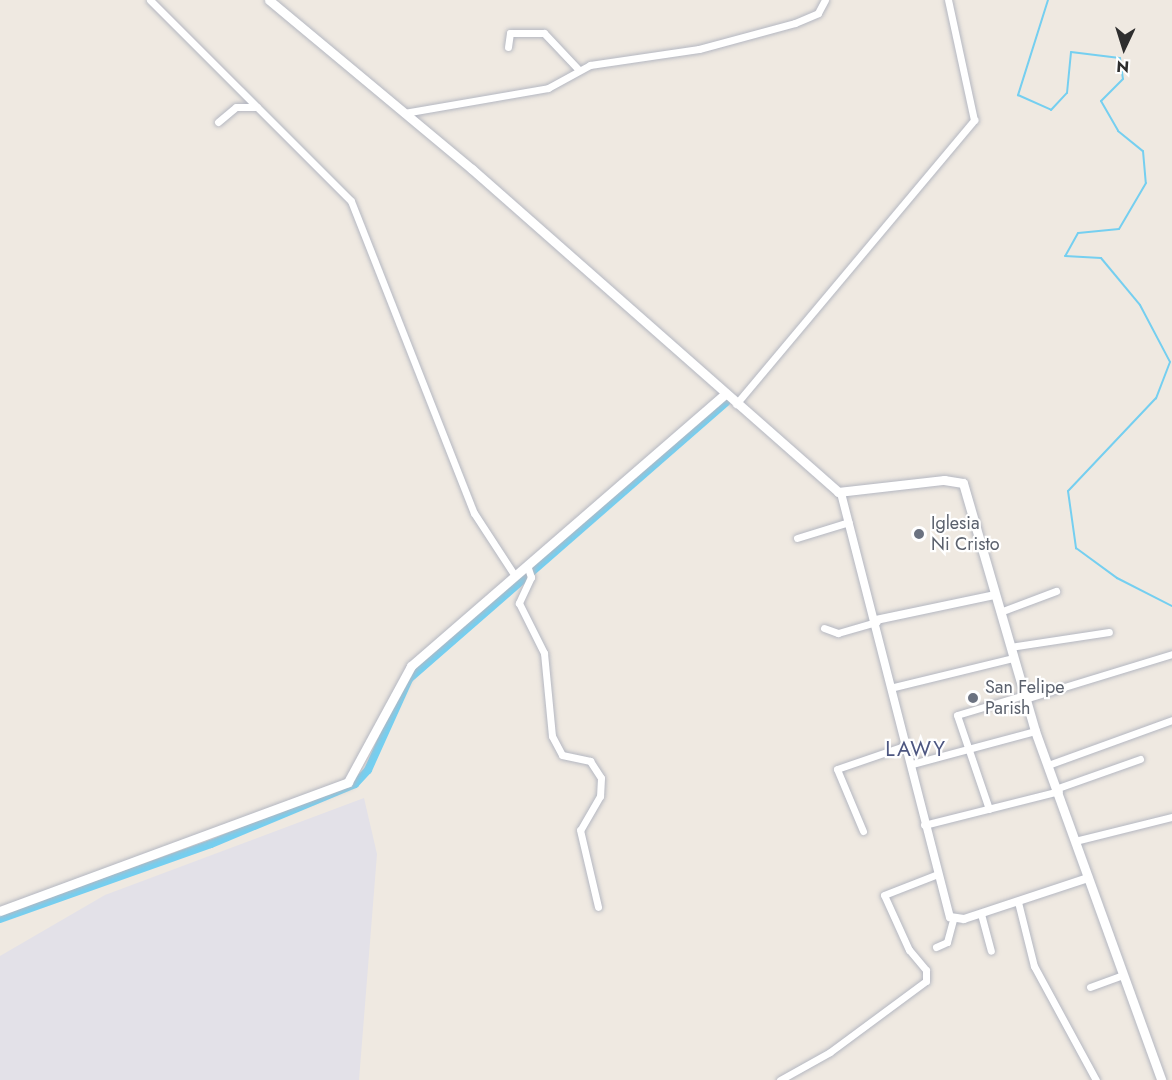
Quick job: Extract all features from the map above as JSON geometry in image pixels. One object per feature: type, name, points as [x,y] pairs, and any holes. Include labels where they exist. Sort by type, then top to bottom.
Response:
[{"type":"main road","points":[[269,0],[404,113],[724,395],[841,493],[944,480],[963,483],[1035,731],[1058,789],[1161,1080]]},
{"type":"main road","points":[[0,911],[348,782],[411,666],[724,395]]},
{"type":"street","points":[[150,0],[357,210],[465,493],[480,527],[516,576]]},
{"type":"street","points":[[404,113],[548,88],[579,70],[699,49],[795,23],[818,13],[825,0]]},
{"type":"street","points":[[736,404],[974,120],[948,0]]},
{"type":"street","points":[[508,47],[510,33],[544,33],[565,50],[579,70]]},
{"type":"street","points":[[218,122],[236,106],[257,106]]},
{"type":"street","points":[[841,493],[894,687],[935,875],[952,920],[947,942],[936,947]]},
{"type":"street","points":[[797,538],[849,522]]},
{"type":"street","points":[[527,565],[531,577],[519,603],[544,652],[552,736],[562,755],[590,761],[601,778],[600,796],[580,830],[598,907]]},
{"type":"street","points":[[1000,612],[1056,591]]},
{"type":"street","points":[[824,628],[838,633],[876,621],[995,595]]},
{"type":"street","points":[[1010,647],[1109,632]]},
{"type":"street","points":[[989,808],[957,715],[1172,654]]},
{"type":"street","points":[[894,687],[1013,658]]},
{"type":"street","points":[[1048,765],[1172,720]]},
{"type":"street","points":[[912,764],[1035,731]]},
{"type":"street","points":[[863,831],[837,769],[908,745]]},
{"type":"street","points":[[924,825],[1058,789],[1140,759]]},
{"type":"street","points":[[1075,840],[1172,818]]},
{"type":"street","points":[[780,1080],[830,1052],[926,981],[926,970],[909,950],[884,895],[935,875]]},
{"type":"street","points":[[952,920],[981,914],[1088,878]]},
{"type":"street","points":[[1018,902],[1034,966],[1096,1080]]},
{"type":"street","points":[[981,914],[991,951]]},
{"type":"street","points":[[1089,987],[1123,975]]},
{"type":"shaded area","points":[[364,798],[377,854],[359,1080],[0,1080],[0,956],[105,895]]},
{"type":"waterway","points":[[1048,0],[1018,95],[1051,110],[1067,93],[1071,52],[1120,58],[1123,79],[1101,101],[1118,131],[1143,151],[1146,183],[1119,229],[1078,233],[1065,256],[1101,258],[1140,305],[1170,362],[1156,398],[1068,491],[1076,548],[1117,578],[1172,606]]},
{"type":"waterway","points":[[0,919],[211,844],[355,784],[368,770],[409,679],[726,402]]},
{"type":"place","name":"Iglesia Ni Cristo","points":[[919,534]]},
{"type":"place","name":"San Felipe Parish","points":[[973,698]]},
{"type":"district","name":"LAWY","points":[[916,749]]}]
